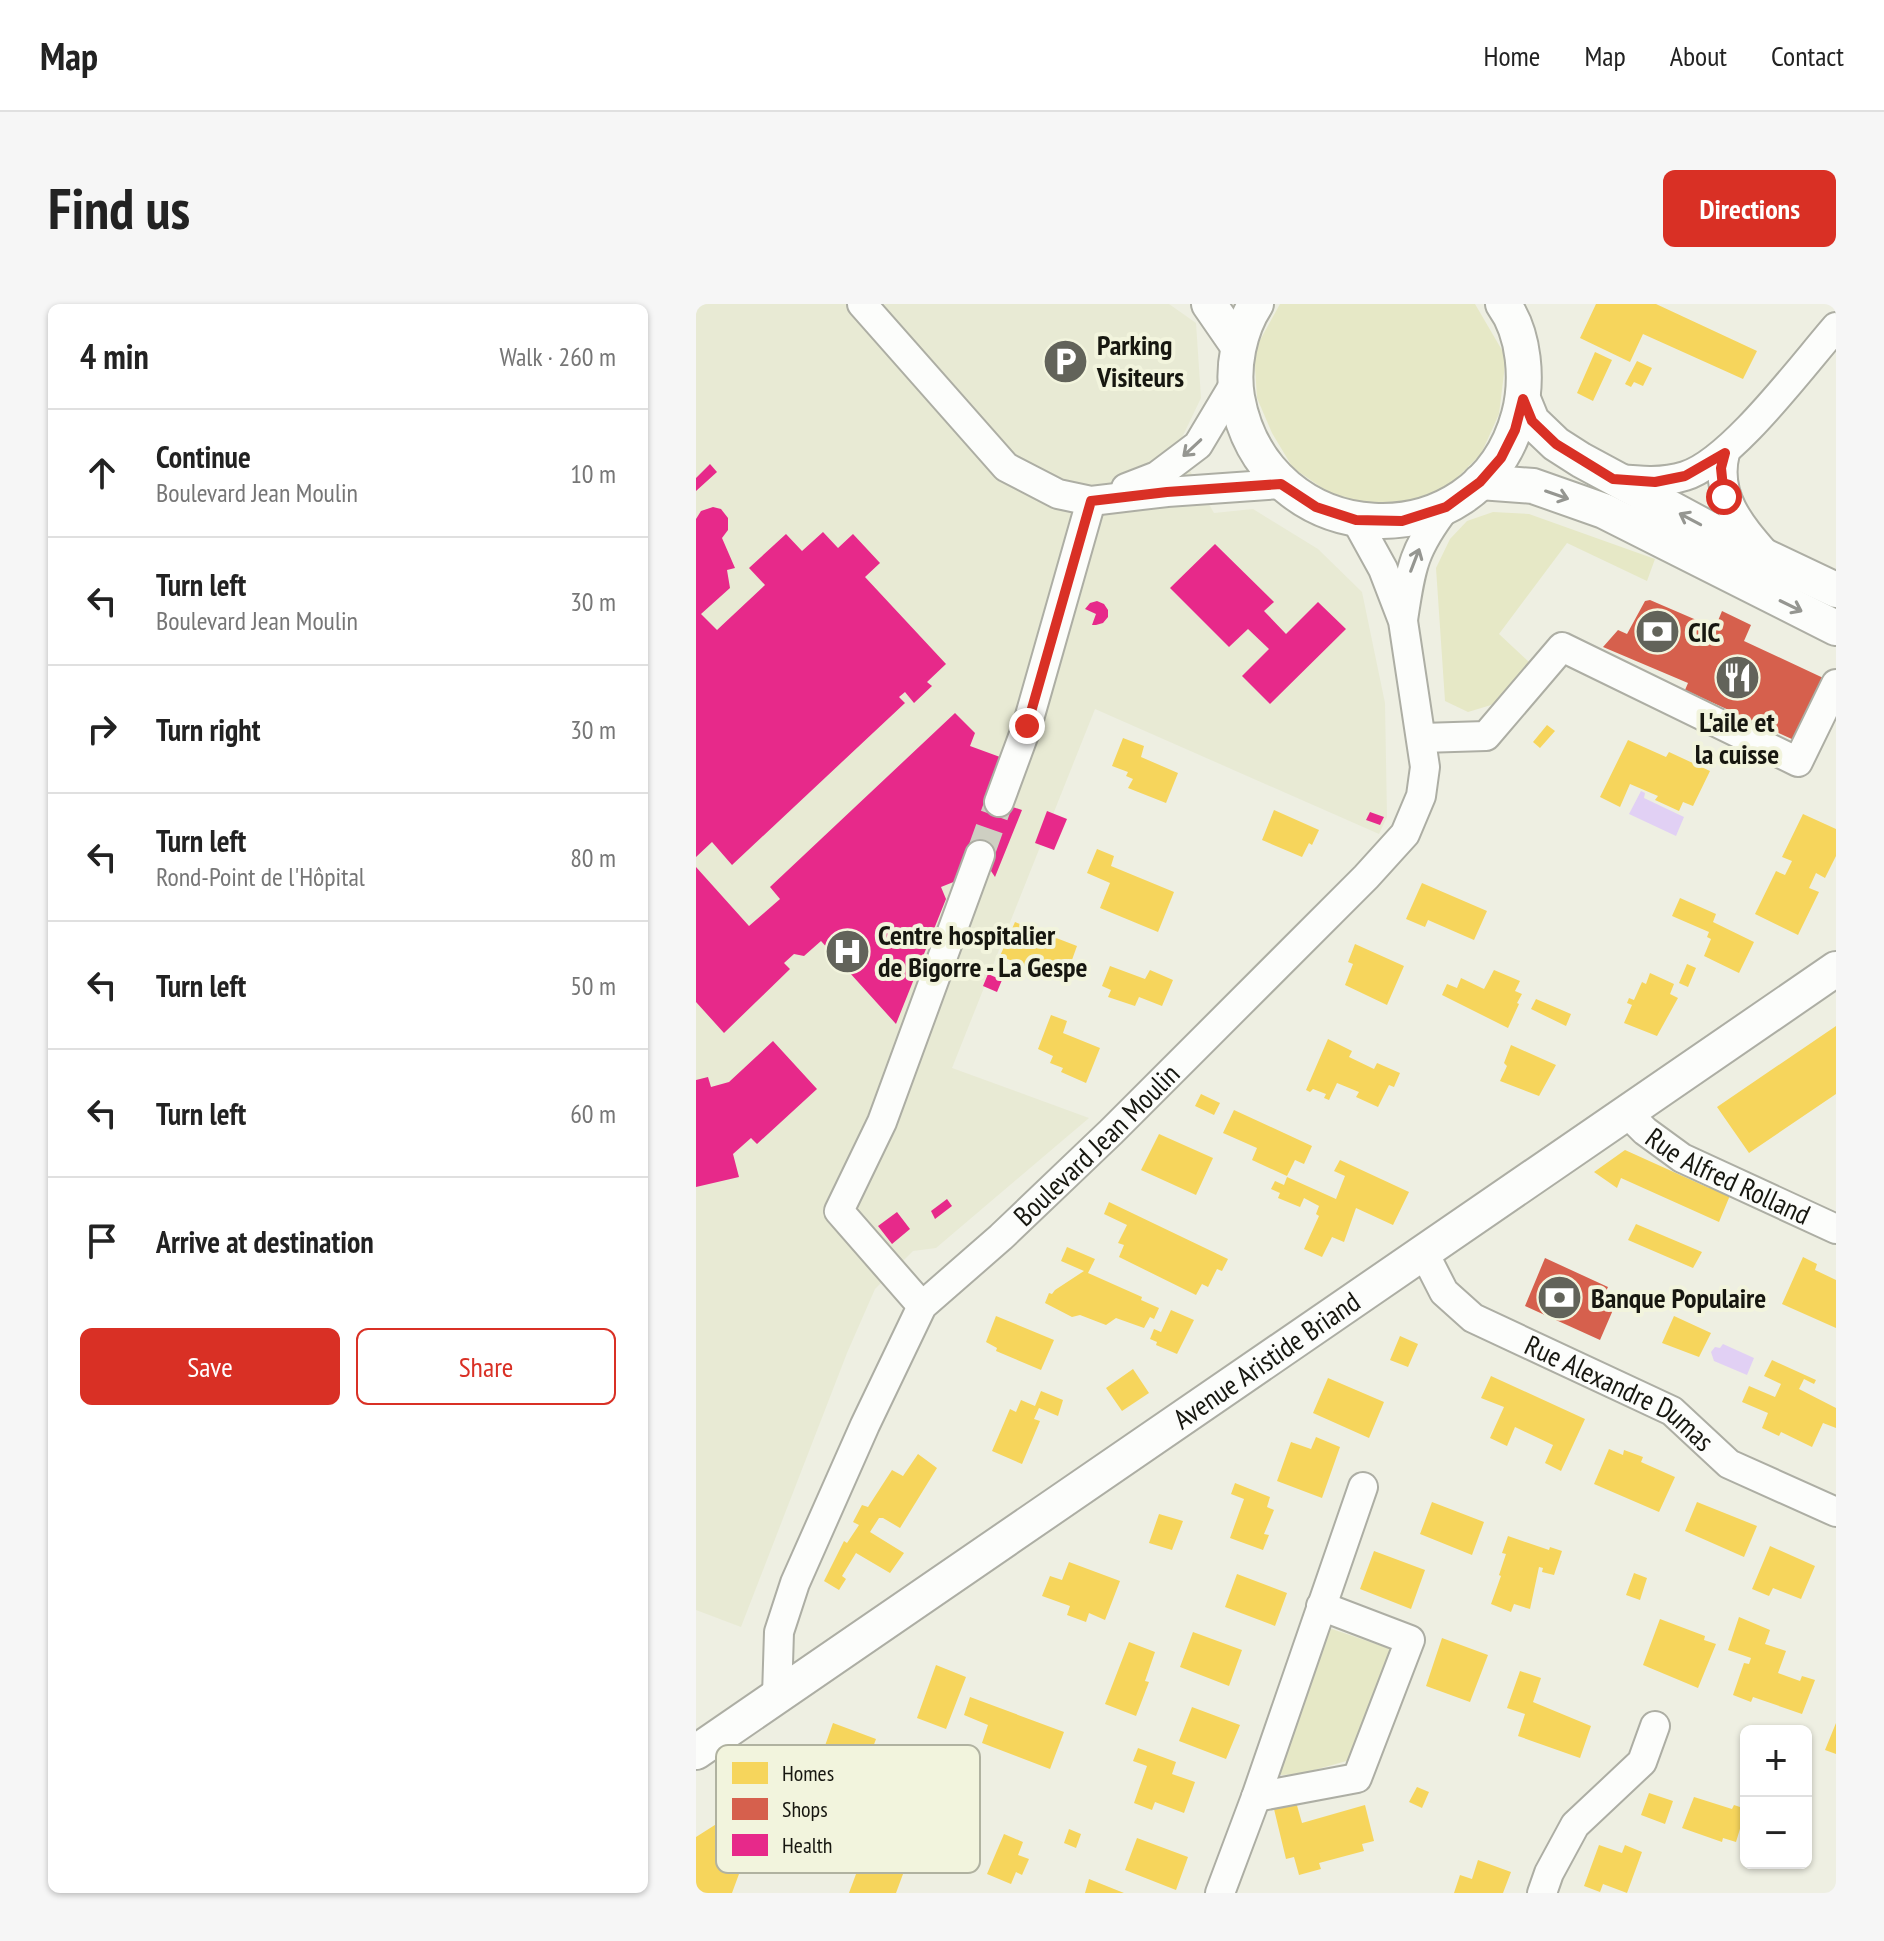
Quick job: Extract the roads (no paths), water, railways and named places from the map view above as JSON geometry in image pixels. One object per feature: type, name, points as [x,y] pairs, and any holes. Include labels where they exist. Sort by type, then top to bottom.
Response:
[{"type":"main road","points":[[1209,304],[1238,346]]},
{"type":"main road","points":[[1256,304],[1238,346],[1235,383],[1241,420],[1257,455],[1281,484],[1316,507],[1356,520],[1402,521],[1446,507],[1480,482],[1501,458],[1515,430],[1523,399],[1523,352],[1503,304]]},
{"type":"main road","points":[[1523,399],[1532,421],[1556,444],[1613,479],[1836,590]]},
{"type":"main road","points":[[1480,482],[1533,486],[1604,511],[1836,628]]},
{"type":"main road","name":"Avenue Aristide Briand","points":[[696,1752],[1836,969]]},
{"type":"street","points":[[862,304],[1006,467],[1058,494],[1091,501],[1281,484]]},
{"type":"street","points":[[1613,479],[1655,482],[1685,476],[1725,453],[1836,327]]},
{"type":"street","points":[[1091,501],[1157,476],[1198,445],[1235,383]]},
{"type":"street","points":[[1725,453],[1721,468],[1724,497],[1745,531],[1769,559]]},
{"type":"street","points":[[999,802],[1027,726],[1091,501]]},
{"type":"street","name":"Boulevard Jean Moulin","points":[[1403,621],[1411,567],[1426,533],[1446,507]]},
{"type":"street","name":"Boulevard Jean Moulin","points":[[777,1696],[779,1632],[795,1583],[922,1306],[1001,1237],[1111,1132],[1366,877],[1405,834],[1421,796],[1425,767],[1422,738],[1403,621],[1383,569],[1356,520]]},
{"type":"street","points":[[1422,738],[1486,736],[1562,647],[1798,762],[1836,684]]},
{"type":"street","points":[[922,1306],[839,1211],[882,1122],[980,855]]},
{"type":"street","name":"Rue Alfred Rolland","points":[[1626,1112],[1645,1131],[1682,1158],[1836,1229]]},
{"type":"street","name":"Rue Alexandre Dumas","points":[[1423,1251],[1444,1292],[1473,1318],[1672,1411],[1729,1464],[1836,1512]]},
{"type":"street","points":[[1220,1893],[1363,1487]]},
{"type":"street","points":[[1256,1797],[1357,1778],[1410,1640],[1321,1606]]},
{"type":"street","points":[[1542,1893],[1549,1873],[1575,1825],[1642,1762],[1655,1726]]},
{"type":"tunnel","points":[[980,855],[999,802]]},
{"type":"place","name":"Parking Visiteurs","points":[[1066,361]]},
{"type":"place","name":"CIC","points":[[1657,632]]},
{"type":"place","name":"L'aile et la cuisse","points":[[1737,678]]},
{"type":"place","name":"Centre hospitalier de Bigorre - La Gespe","points":[[847,951]]},
{"type":"place","name":"Banque Populaire","points":[[1560,1298]]}]
